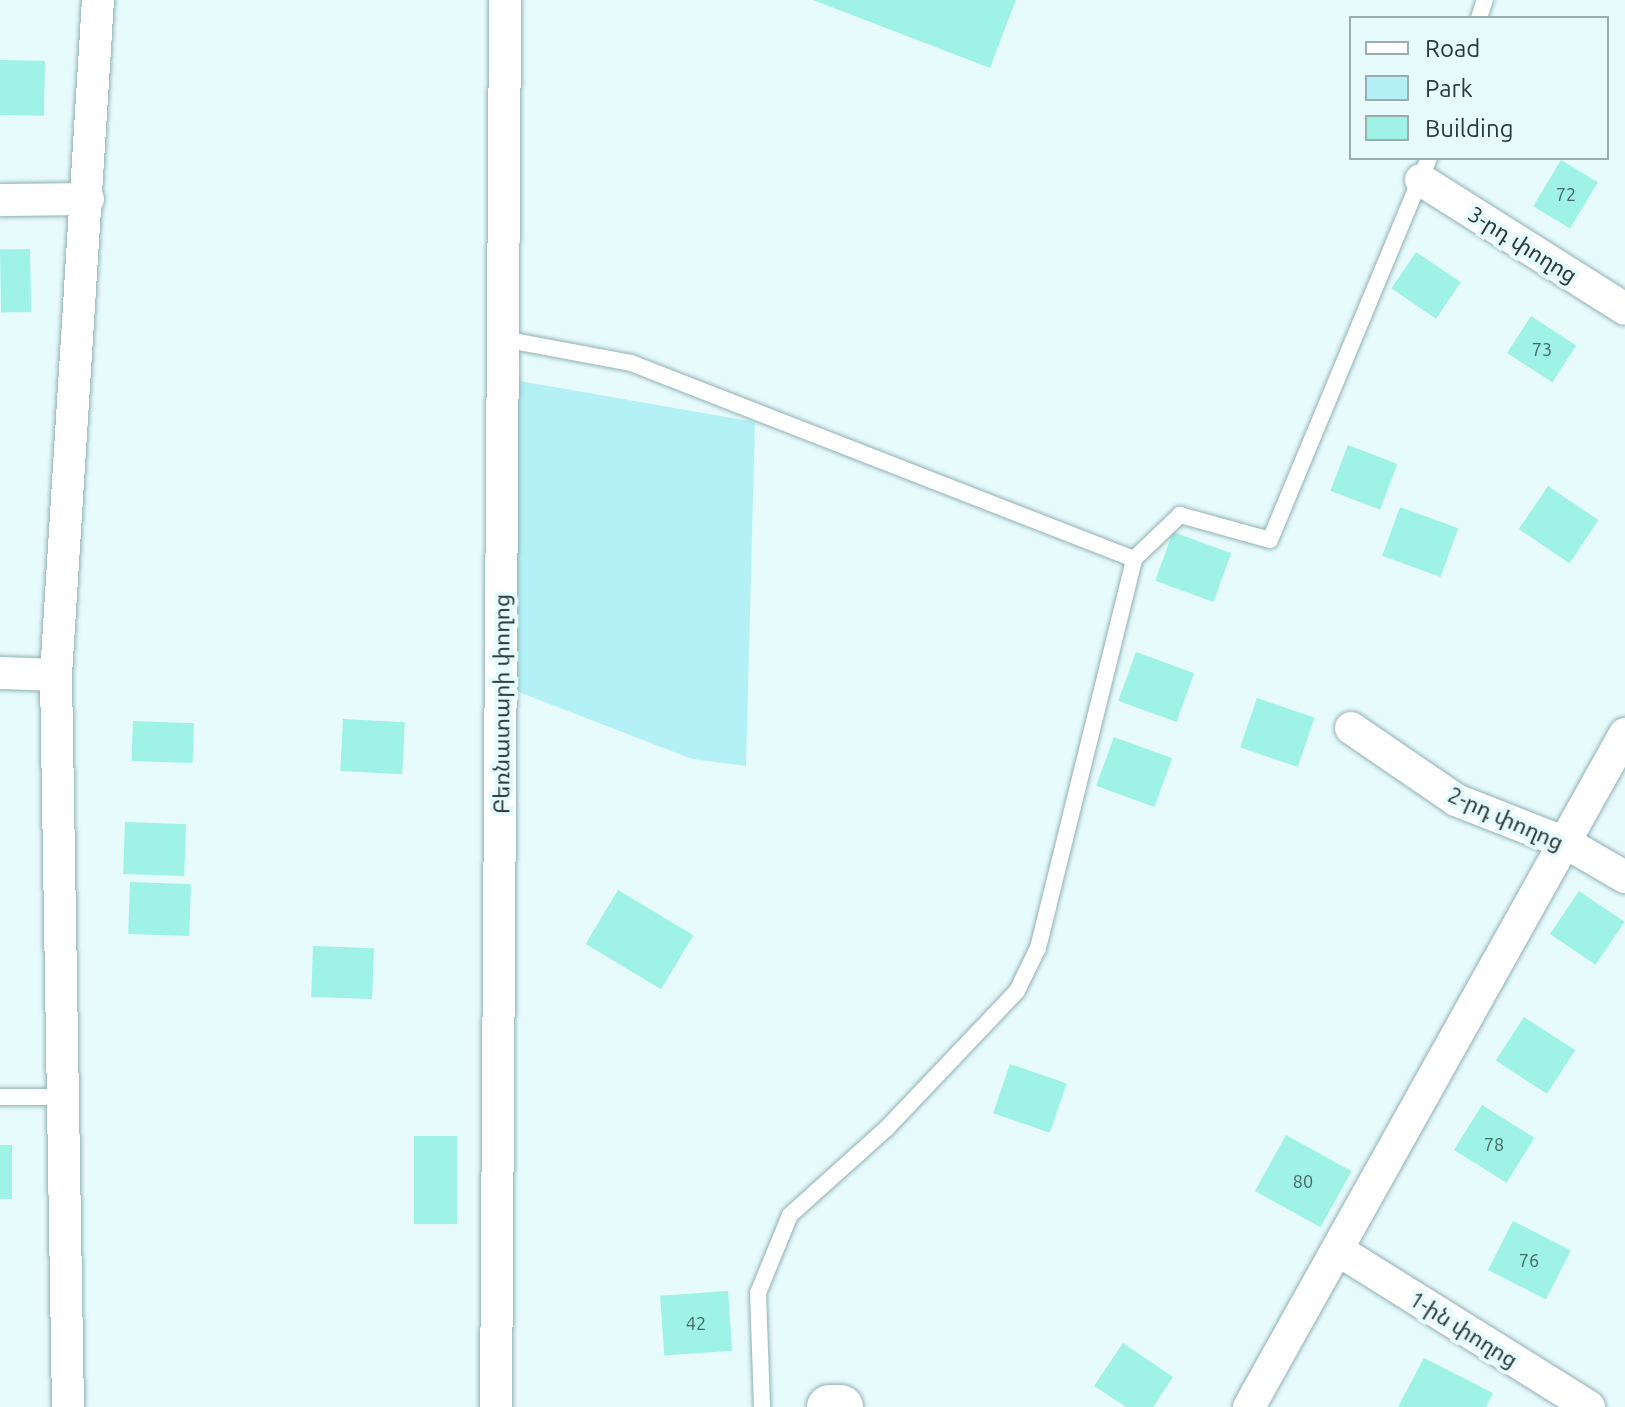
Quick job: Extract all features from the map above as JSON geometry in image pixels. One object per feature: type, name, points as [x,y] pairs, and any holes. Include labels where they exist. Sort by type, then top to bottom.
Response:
[{"type":"main road","points":[[829,1407],[841,1407]]},
{"type":"street","points":[[68,1407],[56,675],[98,0]]},
{"type":"street","name":"Բեռնատարի փողոց","points":[[496,1407],[505,0]]},
{"type":"street","name":"3-րդ փողոց","points":[[1425,169],[1625,309]]},
{"type":"street","points":[[0,200],[88,199]]},
{"type":"street","points":[[0,673],[56,675]]},
{"type":"street","name":"2-րդ փողոց","points":[[1351,728],[1456,800],[1568,844],[1625,877]]},
{"type":"street","points":[[1249,1407],[1568,844],[1625,734]]},
{"type":"street","name":"1-ին փողոց","points":[[1338,1250],[1589,1407]]},
{"type":"lane","points":[[762,1407],[758,1293],[790,1215],[886,1129],[1017,991],[1038,948],[1134,559],[1180,515],[1270,540],[1425,169]]},
{"type":"lane","points":[[503,339],[631,363],[1134,559]]},
{"type":"lane","points":[[0,1097],[63,1097]]},
{"type":"green space","points":[[514,380],[755,422],[746,766],[692,759],[511,689]]},
{"type":"building","points":[[813,0],[1016,0],[990,68]]},
{"type":"building","points":[[0,60],[45,61],[44,116],[0,115]]},
{"type":"building","points":[[1561,160],[1598,182],[1570,228],[1533,206]]},
{"type":"building","points":[[30,249],[31,312],[1,313],[0,250]]},
{"type":"building","points":[[1416,252],[1461,282],[1436,319],[1391,288]]},
{"type":"building","points":[[1531,316],[1576,345],[1552,382],[1507,353]]},
{"type":"building","points":[[1348,445],[1397,464],[1380,510],[1330,491]]},
{"type":"building","points":[[1548,486],[1599,520],[1569,563],[1519,529]]},
{"type":"building","points":[[1400,507],[1458,528],[1440,577],[1382,556]]},
{"type":"building","points":[[1173,532],[1231,553],[1213,602],[1155,581]]},
{"type":"building","points":[[1136,652],[1194,673],[1176,722],[1118,701]]},
{"type":"building","points":[[1257,698],[1315,718],[1298,767],[1240,747]]},
{"type":"building","points":[[343,719],[405,722],[402,774],[340,771]]},
{"type":"building","points":[[133,721],[194,723],[193,763],[132,761]]},
{"type":"building","points":[[1114,737],[1172,758],[1154,807],[1096,786]]},
{"type":"building","points":[[125,822],[186,824],[184,876],[123,874]]},
{"type":"building","points":[[130,882],[191,884],[189,936],[128,934]]},
{"type":"building","points":[[618,890],[693,935],[661,989],[586,944]]},
{"type":"building","points":[[1579,891],[1625,922],[1596,965],[1550,934]]},
{"type":"building","points":[[313,946],[374,948],[372,999],[311,997]]},
{"type":"building","points":[[1524,1017],[1575,1050],[1547,1094],[1496,1061]]},
{"type":"building","points":[[1010,1064],[1067,1084],[1050,1133],[993,1113]]},
{"type":"building","points":[[1482,1105],[1535,1138],[1506,1183],[1454,1150]]},
{"type":"building","points":[[1286,1135],[1352,1171],[1321,1227],[1255,1191]]},
{"type":"building","points":[[414,1136],[457,1136],[457,1224],[414,1224]]},
{"type":"building","points":[[0,1145],[12,1145],[12,1199],[0,1199]]},
{"type":"building","points":[[1513,1221],[1571,1251],[1546,1300],[1488,1270]]},
{"type":"building","points":[[728,1291],[732,1351],[664,1356],[660,1296]]},
{"type":"building","points":[[1123,1343],[1173,1377],[1153,1407],[1126,1407],[1094,1386]]},
{"type":"building","points":[[1424,1358],[1493,1393],[1486,1407],[1398,1407]]}]
